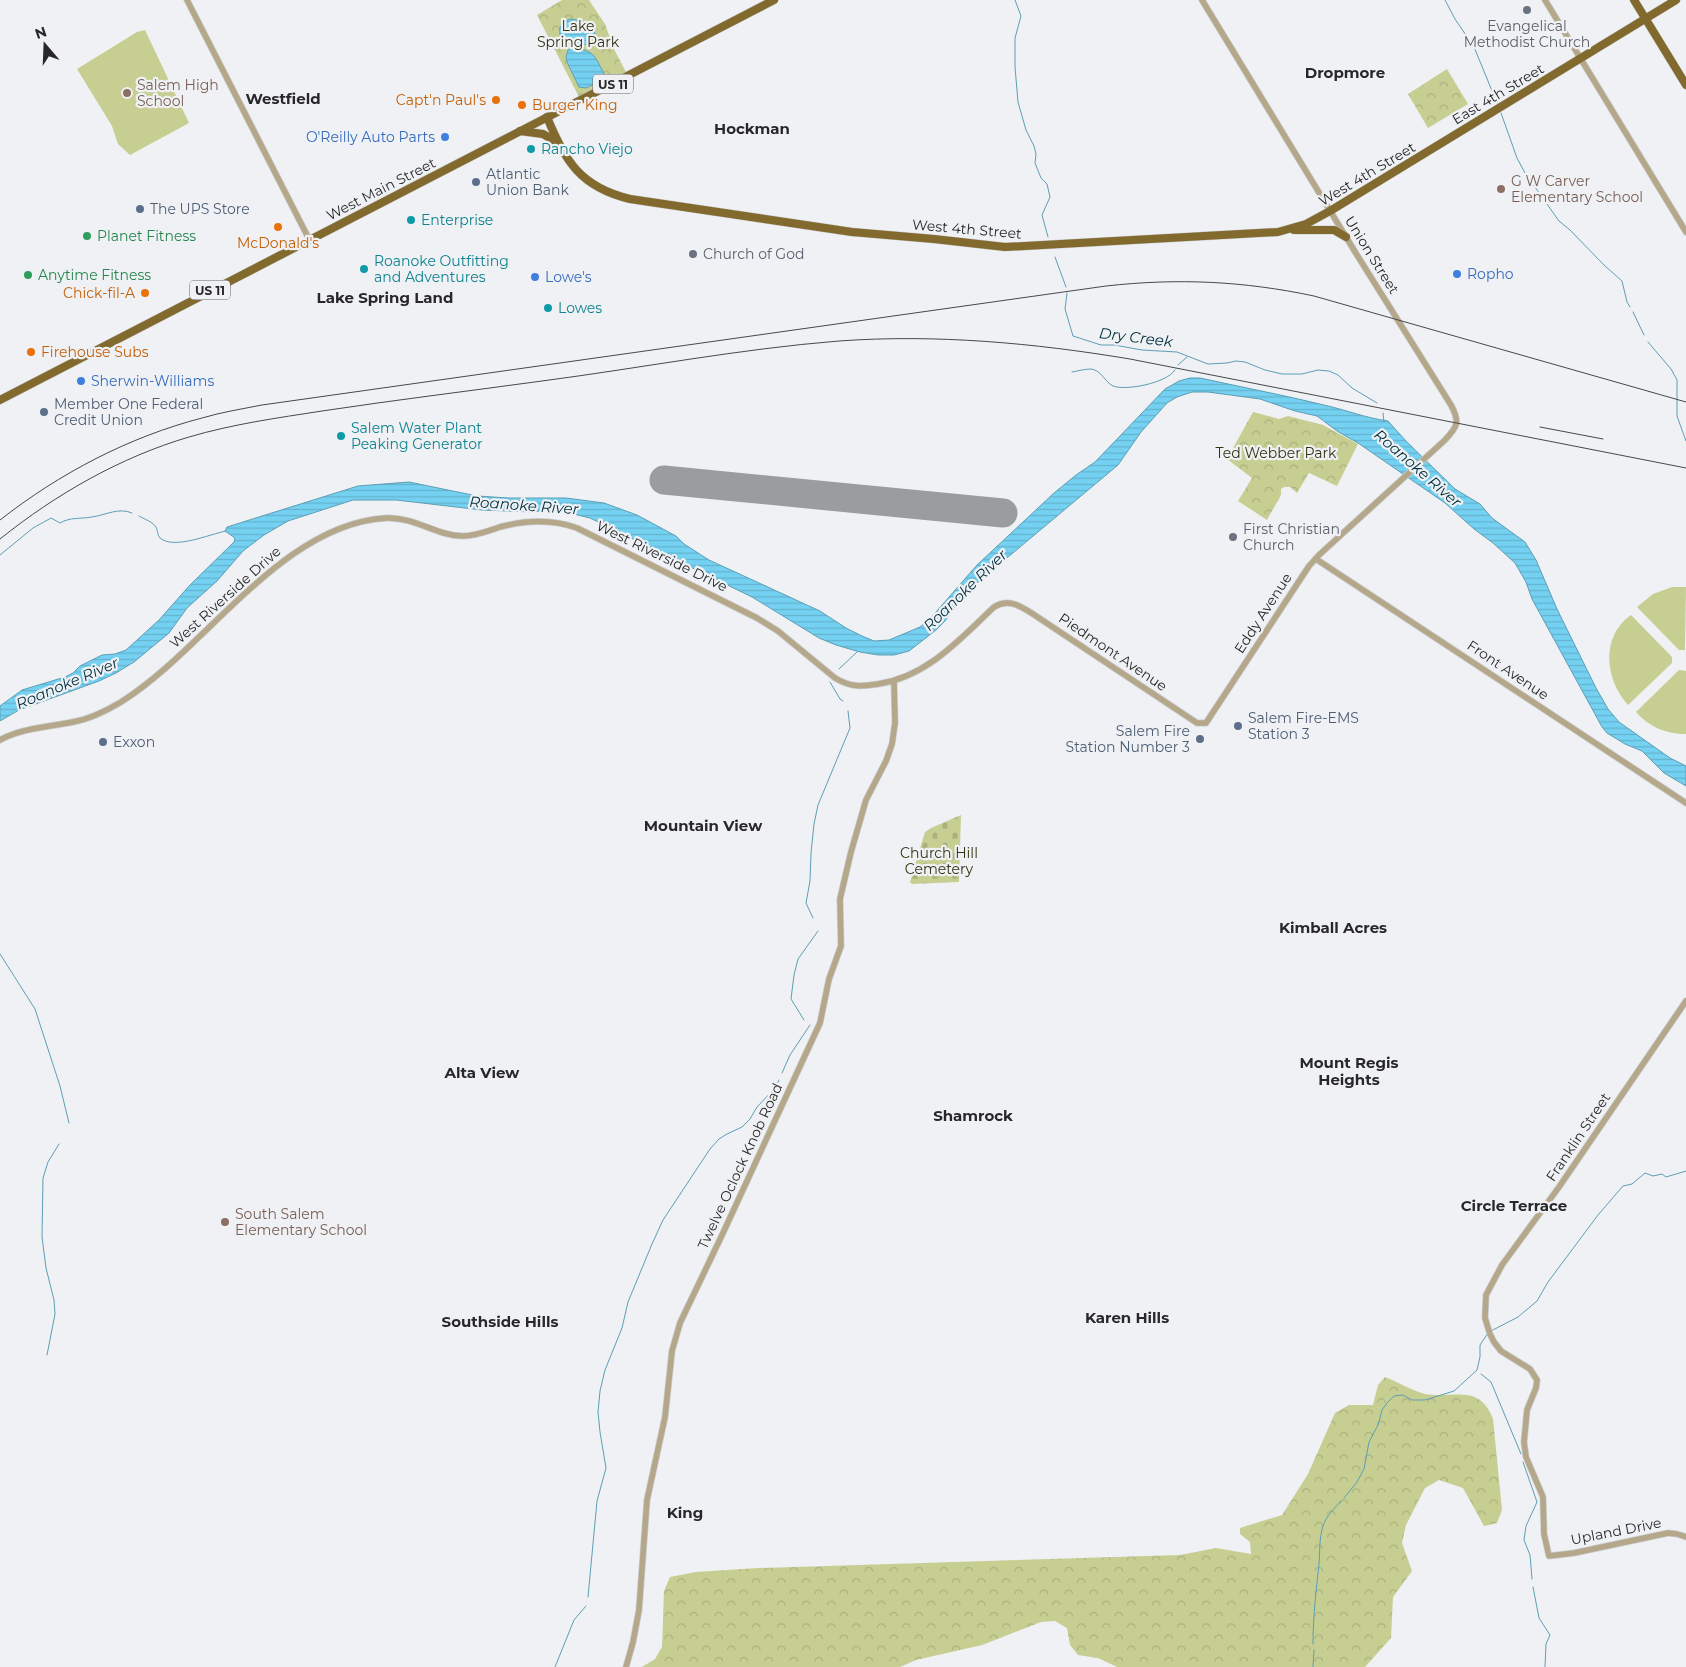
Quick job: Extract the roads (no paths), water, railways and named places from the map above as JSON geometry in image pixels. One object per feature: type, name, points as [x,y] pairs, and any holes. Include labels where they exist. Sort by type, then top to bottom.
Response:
[{"type":"main road","name":"West Main Street","points":[[0,400],[774,0]]},
{"type":"main road","points":[[1634,0],[1686,86]]},
{"type":"main road","name":"East 4th Street","points":[[1436,146],[1676,0]]},
{"type":"main road","name":"West 4th Street","points":[[546,117],[569,163],[584,178],[599,188],[618,196],[852,232],[1010,247],[1256,234],[1288,230],[1306,224],[1330,211],[1436,146]]},
{"type":"main road","points":[[520,131],[543,134],[558,143]]},
{"type":"main road","points":[[1288,230],[1334,230],[1346,237]]},
{"type":"street","points":[[188,0],[309,240]]},
{"type":"street","name":"Union Street","points":[[1202,0],[1346,237],[1451,404],[1457,421]]},
{"type":"street","points":[[1545,0],[1686,232]]},
{"type":"street","name":"Eddy Avenue","points":[[1206,722],[1290,594],[1316,559],[1426,459],[1454,431],[1457,421]]},
{"type":"street","name":"West Riverside Drive","points":[[0,740],[16,734],[86,719],[120,702],[147,684],[275,567],[289,557],[334,532],[366,521],[386,518],[413,521],[459,536],[471,536],[507,525],[530,521],[568,525],[757,618],[773,628],[844,683],[859,686],[894,682],[913,674],[938,658],[994,607],[1005,603]]},
{"type":"street","name":"Front Avenue","points":[[1316,559],[1686,804]]},
{"type":"street","name":"Piedmont Avenue","points":[[1005,603],[1015,604],[1033,614],[1197,723],[1206,722]]},
{"type":"street","name":"Twelve Oclock Knob Road","points":[[626,1667],[639,1610],[647,1500],[665,1417],[670,1364],[675,1338],[680,1322],[820,1023],[829,979],[842,946],[840,898],[851,852],[866,800],[886,761],[892,744],[895,723],[894,682]]},
{"type":"street","name":"Franklin Street","points":[[1550,1556],[1544,1534],[1543,1497],[1526,1456],[1524,1442],[1528,1410],[1537,1380],[1530,1369],[1501,1351],[1487,1326],[1485,1303],[1495,1275],[1582,1154],[1686,1001]]},
{"type":"street","name":"Upland Drive","points":[[1550,1556],[1668,1533],[1686,1537]]},
{"type":"water","points":[[570,19],[585,22],[593,29],[595,33],[593,38],[585,45],[570,44],[561,38],[561,26]]},
{"type":"water","points":[[572,48],[585,50],[593,55],[604,74],[602,80],[586,88],[579,87],[566,57],[568,50]]},
{"type":"water","name":"Roanoke River","points":[[1200,378],[1278,394],[1388,421],[1455,489],[1480,504],[1492,518],[1525,542],[1536,560],[1557,609],[1608,709],[1619,722],[1670,758],[1686,766],[1686,786],[1664,773],[1642,751],[1625,744],[1607,733],[1532,599],[1526,582],[1515,563],[1445,503],[1317,416],[1260,399],[1208,392],[1192,392],[1167,403],[1141,432],[1118,465],[965,593],[945,621],[909,651],[894,655],[878,655],[860,652],[819,638],[752,597],[590,518],[557,510],[532,512],[482,510],[396,500],[353,500],[288,521],[264,535],[243,551],[217,581],[187,608],[169,633],[134,662],[99,681],[19,710],[0,721],[0,706],[22,690],[65,677],[73,673],[80,666],[102,655],[115,654],[126,650],[159,620],[190,585],[234,542],[235,538],[225,531],[227,527],[358,486],[409,482],[477,496],[566,498],[604,503],[637,515],[676,536],[684,544],[709,560],[820,611],[862,636],[874,641],[889,640],[920,627],[929,620],[977,565],[1054,493],[1095,462],[1165,389],[1179,381]]},
{"type":"waterway","name":"Dry Creek","points":[[1015,0],[1021,16],[1015,38],[1018,102],[1026,130],[1034,146],[1036,154],[1035,163],[1041,178],[1047,184],[1050,197],[1042,215],[1048,237]]},
{"type":"waterway","points":[[1445,0],[1474,47],[1497,103]]},
{"type":"waterway","points":[[1501,113],[1517,158],[1525,173],[1559,221],[1622,281],[1630,307]]},
{"type":"waterway","name":"Dry Creek","points":[[1055,257],[1066,287]]},
{"type":"waterway","name":"Dry Creek","points":[[1067,293],[1065,309],[1073,336],[1101,345],[1177,352],[1208,364],[1245,362],[1282,374],[1302,374],[1318,370],[1329,371],[1338,375],[1352,388],[1377,403]]},
{"type":"waterway","points":[[1633,312],[1644,335]]},
{"type":"waterway","points":[[1648,342],[1671,369],[1677,380],[1677,416],[1686,441]]},
{"type":"waterway","points":[[1178,365],[1187,357]]},
{"type":"waterway","points":[[1072,372],[1091,369],[1100,374],[1113,386],[1136,387],[1164,379],[1175,370]]},
{"type":"waterway","name":"Dry Creek","points":[[1383,413],[1384,422]]},
{"type":"waterway","points":[[0,555],[33,528],[51,518],[60,523],[117,511],[132,513]]},
{"type":"waterway","points":[[139,516],[155,525],[159,537],[166,541],[183,542],[226,531]]},
{"type":"waterway","points":[[839,669],[857,652]]},
{"type":"waterway","points":[[830,682],[843,701]]},
{"type":"waterway","points":[[813,918],[806,903],[810,881],[814,824],[818,805],[850,728],[848,711]]},
{"type":"waterway","points":[[804,1020],[791,999],[794,975],[798,959],[818,931]]},
{"type":"waterway","points":[[0,954],[35,1009],[60,1086],[69,1123]]},
{"type":"waterway","points":[[782,1073],[790,1055],[810,1025]]},
{"type":"waterway","points":[[588,1597],[597,1501],[606,1468],[598,1412],[600,1391],[605,1370],[622,1328],[628,1302],[663,1220],[710,1149],[719,1139],[742,1127],[775,1088],[779,1080]]},
{"type":"waterway","points":[[47,1355],[55,1314],[42,1237],[43,1178],[48,1162],[59,1144]]},
{"type":"waterway","points":[[1491,1331],[1518,1317],[1537,1301],[1548,1282],[1598,1215],[1623,1186],[1632,1184],[1645,1173],[1653,1176],[1662,1174],[1666,1177],[1686,1171]]},
{"type":"waterway","points":[[1344,1498],[1357,1482],[1364,1469],[1369,1442],[1378,1425],[1382,1410],[1387,1403],[1394,1396],[1403,1395],[1412,1400],[1425,1400],[1454,1391],[1477,1370],[1480,1345],[1488,1333]]},
{"type":"waterway","points":[[1481,1374],[1491,1382],[1521,1454]]},
{"type":"waterway","points":[[1523,1462],[1537,1502],[1526,1526],[1524,1540],[1530,1555],[1532,1579]]},
{"type":"waterway","points":[[1313,1644],[1320,1540],[1326,1519],[1341,1501]]},
{"type":"waterway","points":[[1533,1587],[1539,1618],[1550,1635],[1546,1644],[1545,1667]]},
{"type":"waterway","points":[[555,1667],[574,1620],[586,1606]]},
{"type":"waterway","points":[[1313,1667],[1314,1650]]},
{"type":"railway","points":[[0,520],[47,487],[96,458],[148,435],[224,412],[262,405],[1106,286],[1159,282],[1236,284],[1314,296],[1686,402]]},
{"type":"railway","points":[[0,539],[66,492],[114,466],[164,445],[222,428],[322,411],[727,354],[802,344],[875,339],[985,341],[1094,353],[1686,468]]},
{"type":"railway","points":[[1540,427],[1603,439]]},
{"type":"place","name":"Evangelical Methodist Church","points":[[1527,10]]},
{"type":"place","name":"Salem High School","points":[[127,93]]},
{"type":"place","name":"Capt'n Paul's","points":[[496,100]]},
{"type":"place","name":"Burger King","points":[[522,105]]},
{"type":"place","name":"O'Reilly Auto Parts","points":[[445,137]]},
{"type":"place","name":"Rancho Viejo","points":[[531,149]]},
{"type":"place","name":"Atlantic Union Bank","points":[[476,182]]},
{"type":"place","name":"G W Carver Elementary School","points":[[1501,189]]},
{"type":"place","name":"The UPS Store","points":[[140,209]]},
{"type":"place","name":"Enterprise","points":[[411,220]]},
{"type":"place","name":"McDonald's","points":[[278,227]]},
{"type":"place","name":"Planet Fitness","points":[[87,236]]},
{"type":"place","name":"Church of God","points":[[693,254]]},
{"type":"place","name":"Roanoke Outfitting and Adventures","points":[[364,269]]},
{"type":"place","name":"Ropho","points":[[1457,274]]},
{"type":"place","name":"Anytime Fitness","points":[[28,275]]},
{"type":"place","name":"Lowe's","points":[[535,277]]},
{"type":"place","name":"Chick-fil-A","points":[[145,293]]},
{"type":"place","name":"Lowes","points":[[548,308]]},
{"type":"place","name":"Firehouse Subs","points":[[31,352]]},
{"type":"place","name":"Sherwin-Williams","points":[[81,381]]},
{"type":"place","name":"Member One Federal Credit Union","points":[[44,412]]},
{"type":"place","name":"Salem Water Plant Peaking Generator","points":[[341,436]]},
{"type":"place","name":"First Christian Church","points":[[1233,537]]},
{"type":"place","name":"Salem Fire-EMS Station 3","points":[[1238,726]]},
{"type":"place","name":"Salem Fire Station Number 3","points":[[1200,739]]},
{"type":"place","name":"Exxon","points":[[103,742]]},
{"type":"place","name":"South Salem Elementary School","points":[[225,1222]]},
{"type":"district","name":"Dropmore","points":[[1345,72]]},
{"type":"district","name":"Westfield","points":[[283,98]]},
{"type":"district","name":"Hockman","points":[[752,128]]},
{"type":"district","name":"Lake Spring Land","points":[[385,297]]},
{"type":"district","name":"Mountain View","points":[[703,825]]},
{"type":"district","name":"Kimball Acres","points":[[1333,927]]},
{"type":"district","name":"Mount Regis Heights","points":[[1349,1070]]},
{"type":"district","name":"Alta View","points":[[482,1072]]},
{"type":"district","name":"Shamrock","points":[[973,1115]]},
{"type":"district","name":"Circle Terrace","points":[[1514,1205]]},
{"type":"district","name":"Karen Hills","points":[[1127,1317]]},
{"type":"district","name":"Southside Hills","points":[[500,1321]]},
{"type":"district","name":"King","points":[[685,1512]]},
{"type":"park label","name":"Lake Spring Park","points":[[578,34]]},
{"type":"park label","name":"Ted Webber Park","points":[[1276,453]]},
{"type":"park label","name":"Church Hill Cemetery","points":[[939,862]]}]
